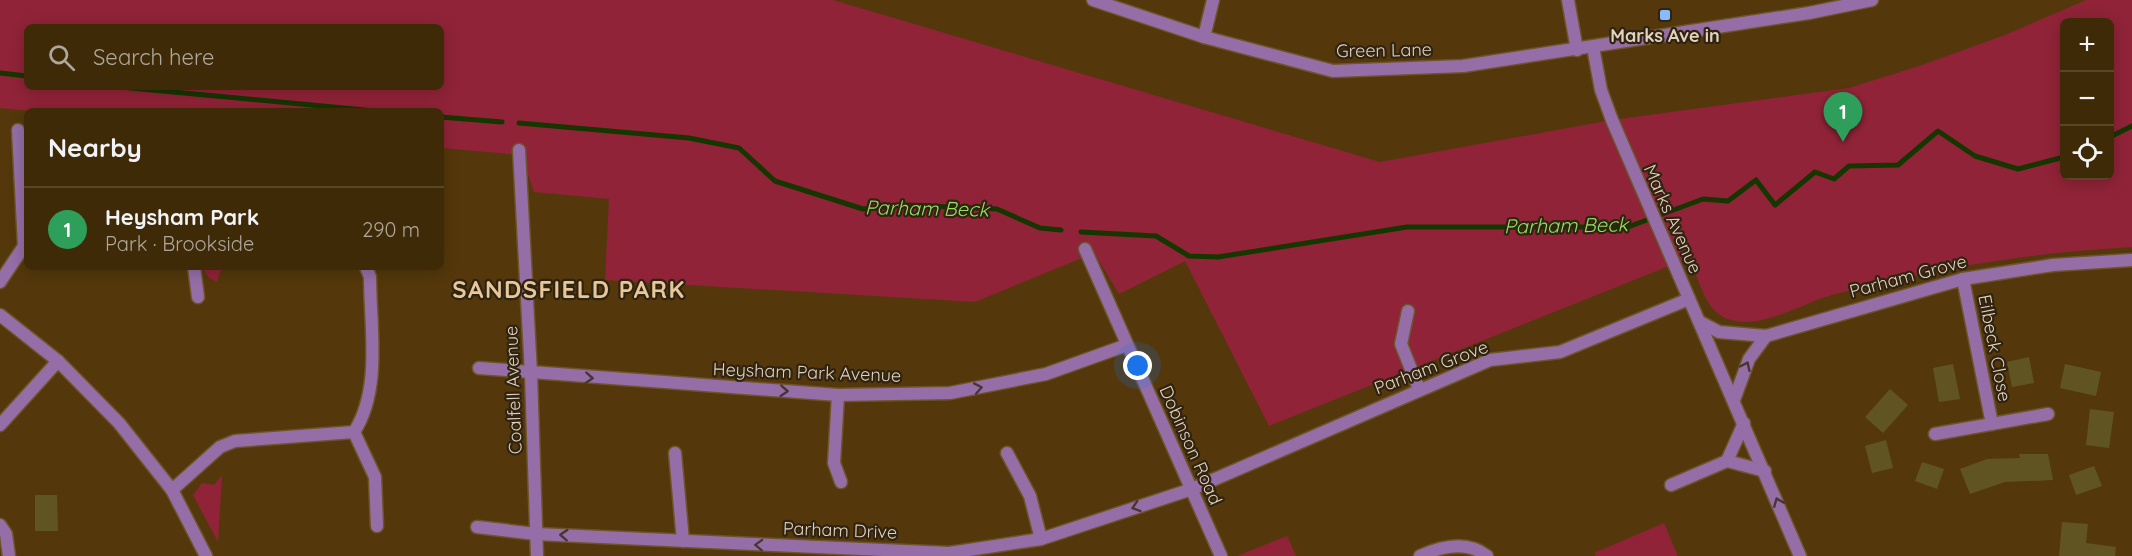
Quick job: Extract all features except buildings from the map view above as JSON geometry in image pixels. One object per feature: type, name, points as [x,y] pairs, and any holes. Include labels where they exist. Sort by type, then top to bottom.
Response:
[{"type":"street","name":"Green Lane","points":[[1093,0],[1203,37],[1333,71],[1463,66],[1809,13],[1872,0]]},
{"type":"street","points":[[1203,37],[1213,0]]},
{"type":"street","points":[[1568,0],[1576,50]]},
{"type":"street","name":"Marks Avenue","points":[[1593,47],[1601,90],[1612,120],[1800,556]]},
{"type":"street","points":[[0,282],[24,246],[18,130]]},
{"type":"street","name":"Coalfell Avenue","points":[[519,150],[531,374],[537,556]]},
{"type":"street","name":"Dobinson Road","points":[[1085,249],[1221,556]]},
{"type":"street","name":"Parham Grove","points":[[1700,322],[1719,332],[1766,336],[1963,279],[2053,265],[2132,260]]},
{"type":"street","points":[[194,270],[198,297]]},
{"type":"street","points":[[354,432],[363,418],[369,399],[370,277],[367,270]]},
{"type":"street","name":"Eilbeck Close","points":[[1963,279],[1992,424]]},
{"type":"street","name":"Parham Grove","points":[[1192,489],[1490,360],[1560,352],[1689,299]]},
{"type":"street","points":[[1408,311],[1401,344],[1419,389]]},
{"type":"street","points":[[0,315],[58,361],[119,423],[172,490],[206,556]]},
{"type":"street","points":[[1734,400],[1749,358],[1766,336]]},
{"type":"street","name":"Heysham Park Avenue","points":[[479,368],[531,374],[838,395],[950,393],[1046,374],[1126,345]]},
{"type":"street","points":[[0,425],[58,361]]},
{"type":"street","points":[[838,395],[834,463],[841,482]]},
{"type":"street","points":[[1935,434],[2048,414]]},
{"type":"street","points":[[1727,461],[1744,423]]},
{"type":"street","points":[[172,490],[220,447],[235,441],[354,432]]},
{"type":"street","points":[[354,432],[375,477],[377,526]]},
{"type":"street","points":[[675,453],[683,541]]},
{"type":"street","points":[[1007,453],[1030,496],[1041,539]]},
{"type":"street","points":[[1671,485],[1727,461],[1765,471]]},
{"type":"street","name":"Parham Drive","points":[[477,527],[536,534],[949,555],[1041,539],[1192,489]]},
{"type":"street","points":[[0,525],[6,534],[9,556]]},
{"type":"street","points":[[1420,556],[1441,546],[1477,548],[1487,556]]},
{"type":"shaded area","points":[[0,0],[833,0],[1380,162],[1612,120],[1849,88],[2005,35],[2086,0],[2132,0],[2132,247],[1980,263],[1839,293],[1777,316],[1742,322],[1722,316],[1709,303],[1689,258],[1269,426],[1185,261],[1119,294],[1094,253],[975,302],[605,280],[609,199],[534,192],[521,155],[444,148],[444,108],[24,108],[24,110],[0,108]]},
{"type":"shaded area","points":[[204,270],[221,270],[217,282],[208,277]]},
{"type":"shaded area","points":[[222,475],[218,542],[193,495],[202,483],[214,485]]},
{"type":"shaded area","points":[[1664,523],[1678,556],[1596,556],[1594,553]]},
{"type":"shaded area","points":[[1287,536],[1296,556],[1237,556]]},
{"type":"waterway","name":"Parham Beck","points":[[0,73],[24,76]]},
{"type":"waterway","name":"Parham Beck","points":[[152,90],[343,108]]},
{"type":"waterway","name":"Parham Beck","points":[[444,117],[502,122]]},
{"type":"waterway","name":"Parham Beck","points":[[519,123],[689,138],[739,148],[775,181],[863,209],[906,205],[997,209],[1040,228],[1061,230]]},
{"type":"waterway","name":"Parham Beck","points":[[2114,135],[2132,126]]},
{"type":"waterway","name":"Parham Beck","points":[[1081,232],[1156,236],[1189,256],[1218,257],[1407,227],[1628,227],[1703,199],[1728,201],[1756,180],[1775,205],[1815,172],[1834,179],[1849,166],[1898,165],[1938,131],[1975,156],[2018,169],[2060,158]]},
{"type":"place","name":"Marks Ave in","points":[[1665,15]]},
{"type":"place","name":"Heysham Park","points":[[1843,142]]},
{"type":"district","name":"SANDSFIELD PARK","points":[[569,289]]}]
